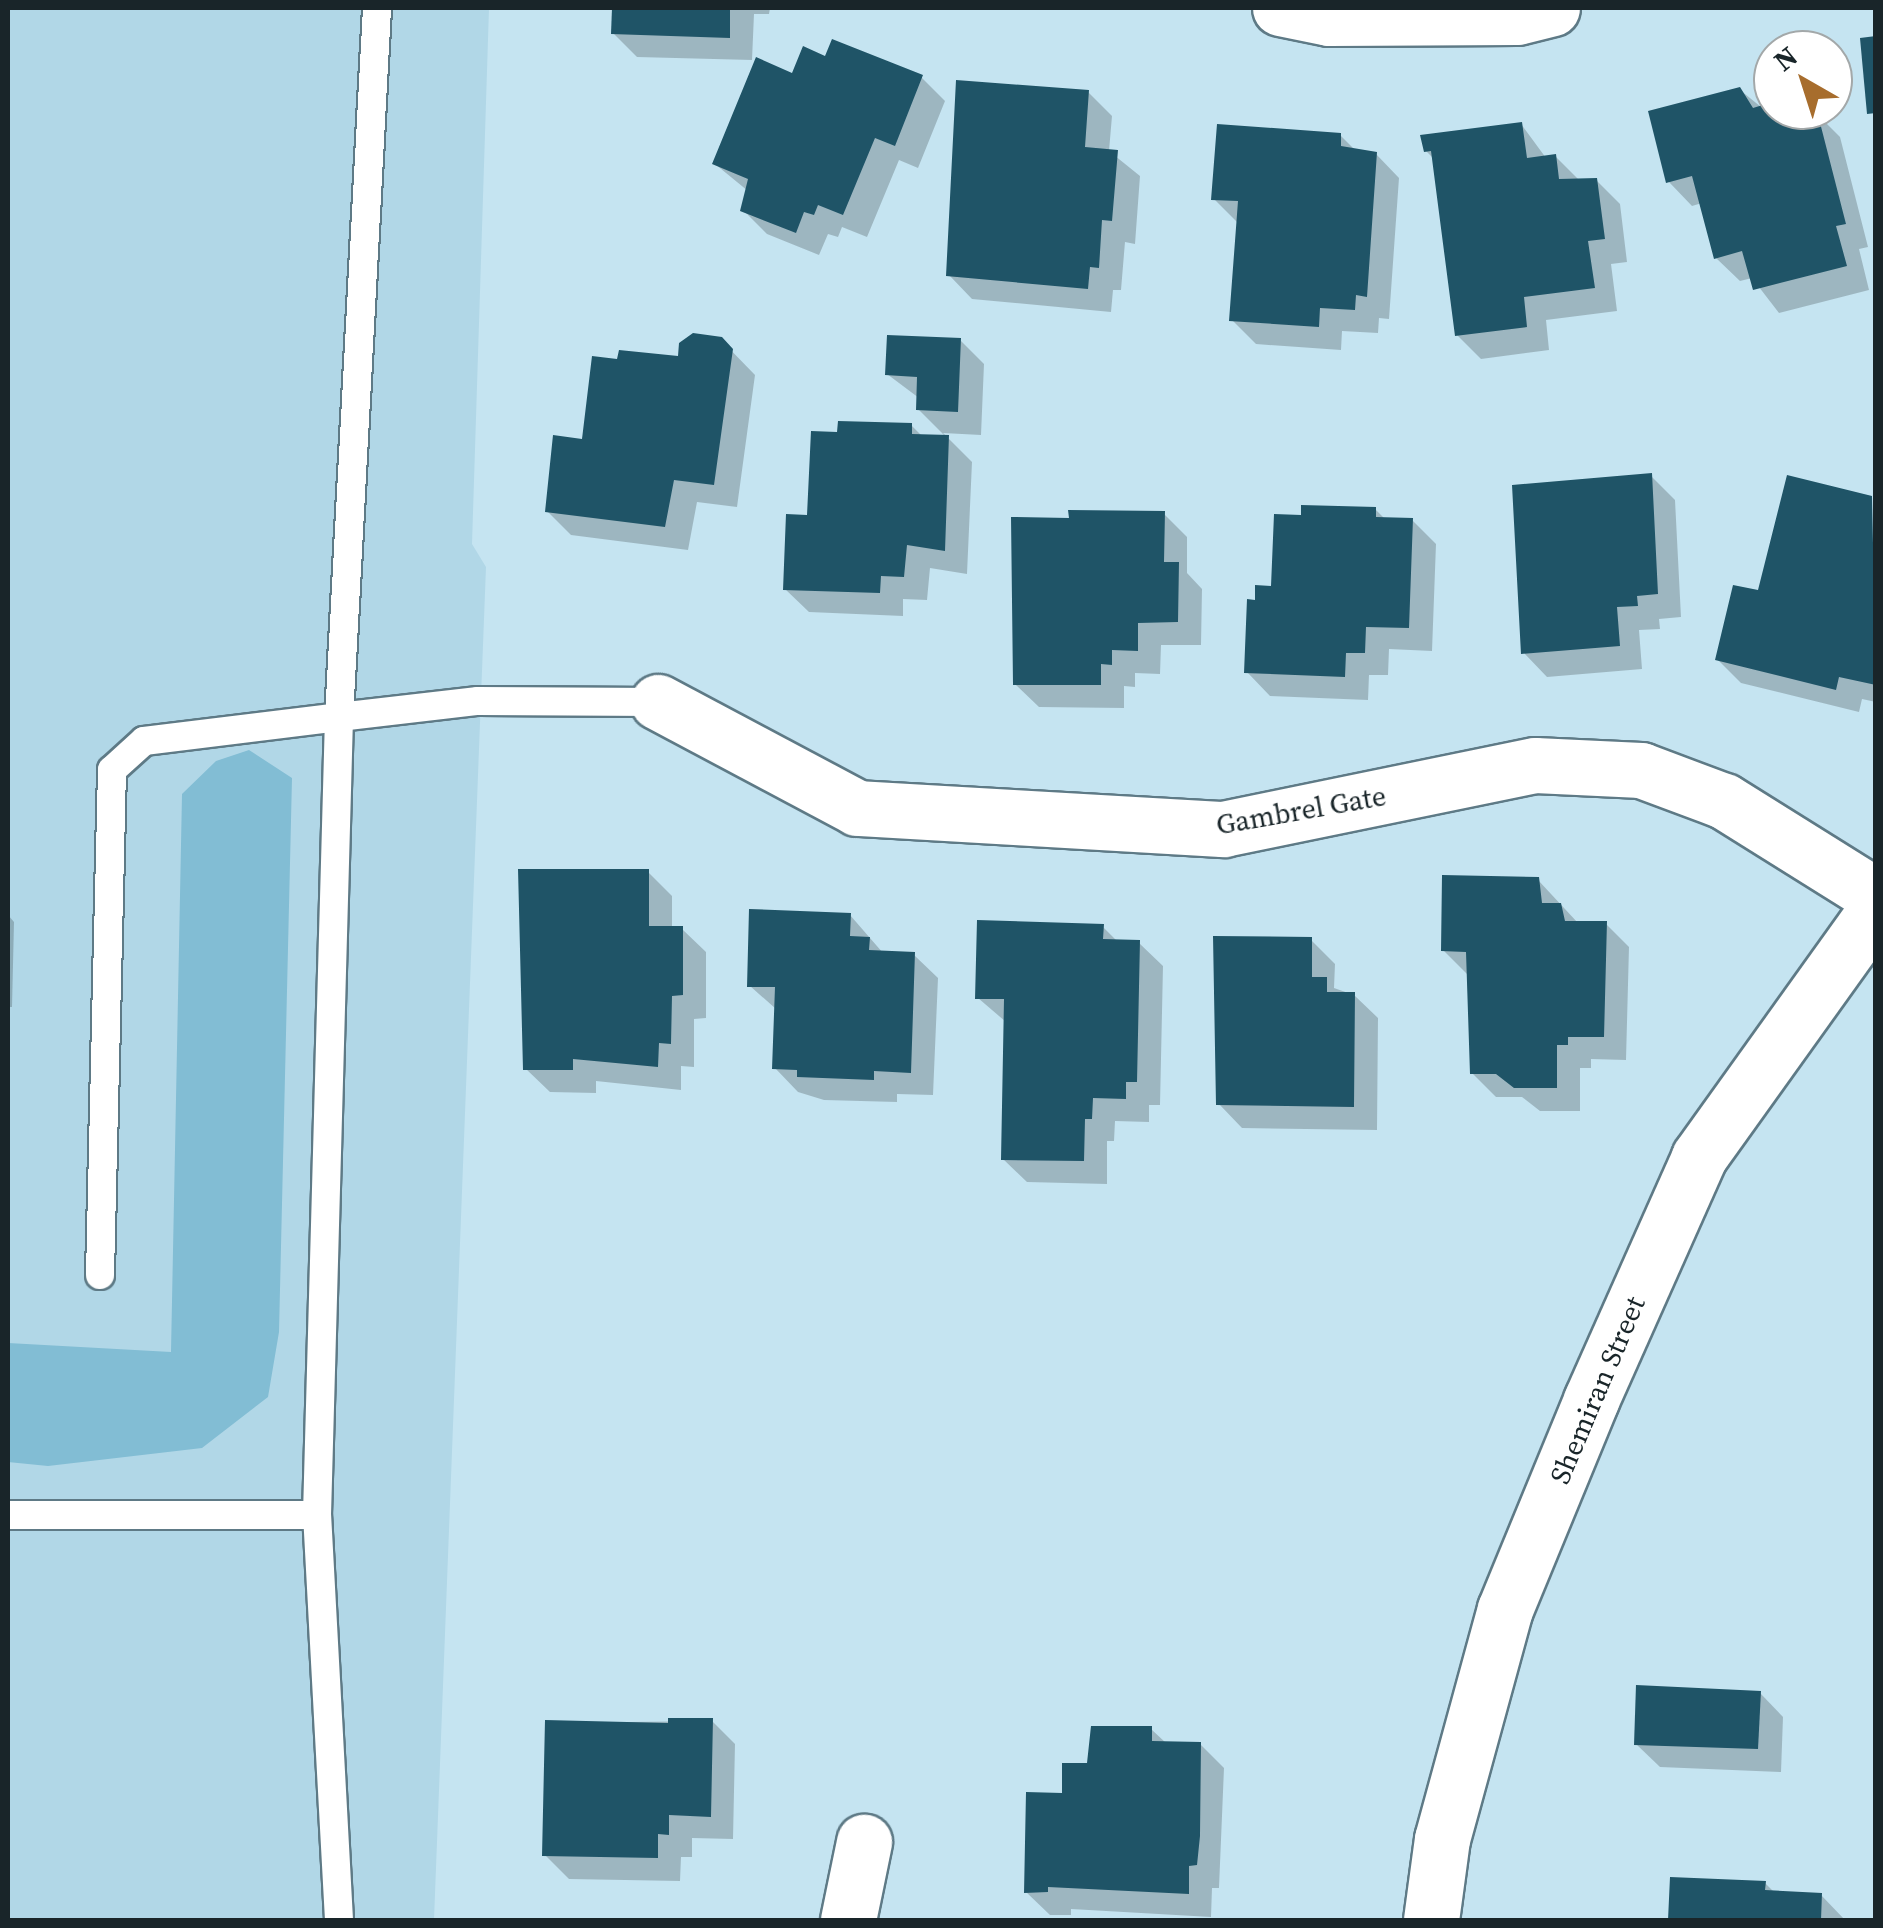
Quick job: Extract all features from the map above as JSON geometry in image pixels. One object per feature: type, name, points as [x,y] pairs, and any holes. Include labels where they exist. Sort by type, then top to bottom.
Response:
[{"type":"street","points":[[1280,8],[1329,18],[1517,18],[1552,8]]},
{"type":"street","name":"Gambrel Gate","points":[[658,702],[857,808],[1223,829],[1535,765],[1641,770],[1724,800],[1876,896]]},
{"type":"street","name":"Shemiran Street","points":[[1432,1920],[1442,1839],[1505,1609],[1606,1366],[1698,1158],[1876,910]]},
{"type":"street","points":[[848,1920],[864,1842]]},
{"type":"lane","points":[[339,1920],[317,1515],[339,716],[377,8]]},
{"type":"lane","points":[[100,1275],[112,770],[144,741],[339,716],[478,701],[658,702]]},
{"type":"lane","points":[[8,1515],[317,1515]]},
{"type":"shaded area","points":[[8,8],[489,8],[472,544],[486,567],[434,1920],[8,1920]]},
{"type":"shaded area","points":[[249,750],[292,778],[279,1332],[268,1397],[202,1448],[48,1466],[8,1462],[8,1343],[171,1352],[182,794],[216,761]]},
{"type":"building","points":[[612,8],[730,8],[730,38],[611,34]]},
{"type":"building","points":[[1876,36],[1876,113],[1867,114],[1860,38]]},
{"type":"building","points":[[832,39],[923,75],[895,146],[875,138],[843,215],[818,205],[814,215],[804,212],[796,233],[740,211],[748,179],[712,164],[756,57],[792,73],[803,46],[825,56]]},
{"type":"building","points":[[956,80],[1089,90],[1085,147],[1118,150],[1112,221],[1102,220],[1099,268],[1090,267],[1088,289],[946,276]]},
{"type":"building","points":[[1740,87],[1753,108],[1753,130],[1822,130],[1846,224],[1836,226],[1847,266],[1753,290],[1742,251],[1714,259],[1692,176],[1666,183],[1648,111]]},
{"type":"building","points":[[1522,122],[1527,158],[1556,154],[1559,179],[1597,178],[1605,239],[1588,241],[1595,288],[1524,297],[1527,327],[1455,336],[1431,151],[1424,152],[1420,135]]},
{"type":"building","points":[[1217,124],[1341,133],[1341,146],[1377,152],[1367,297],[1356,295],[1355,310],[1320,308],[1319,327],[1229,321],[1238,201],[1211,200]]},
{"type":"building","points":[[693,333],[722,337],[733,349],[714,485],[674,480],[665,527],[545,512],[553,435],[582,439],[592,356],[617,359],[619,350],[678,356],[679,343]]},
{"type":"building","points":[[887,335],[961,338],[958,412],[916,410],[917,377],[885,375]]},
{"type":"building","points":[[838,421],[912,423],[912,434],[949,435],[945,551],[907,545],[904,577],[881,576],[880,593],[783,590],[786,514],[807,515],[811,431],[837,432]]},
{"type":"building","points":[[1652,473],[1658,594],[1637,596],[1638,606],[1617,607],[1620,646],[1521,654],[1512,485]]},
{"type":"building","points":[[1787,475],[1872,496],[1876,685],[1839,677],[1836,690],[1715,660],[1733,585],[1758,590]]},
{"type":"building","points":[[1301,505],[1376,507],[1376,517],[1413,518],[1409,628],[1366,627],[1365,653],[1346,653],[1345,677],[1244,673],[1247,599],[1255,600],[1255,585],[1271,586],[1274,514],[1301,515]]},
{"type":"building","points":[[1068,510],[1165,511],[1164,562],[1179,562],[1178,622],[1138,623],[1138,651],[1112,650],[1112,665],[1101,664],[1101,685],[1013,685],[1011,517],[1069,518]]},
{"type":"building","points":[[518,869],[649,869],[649,926],[683,926],[683,995],[672,996],[671,1044],[659,1043],[658,1067],[573,1059],[573,1070],[523,1070]]},
{"type":"building","points":[[1442,875],[1539,877],[1542,903],[1561,903],[1565,921],[1607,921],[1604,1037],[1568,1037],[1568,1045],[1557,1045],[1557,1088],[1514,1088],[1496,1074],[1470,1074],[1466,952],[1441,951]]},
{"type":"building","points":[[749,909],[851,913],[850,936],[870,937],[869,950],[915,952],[911,1073],[874,1071],[874,1080],[797,1077],[797,1070],[772,1069],[775,987],[747,987]]},
{"type":"building","points":[[977,920],[1104,924],[1103,939],[1140,940],[1137,1082],[1126,1082],[1126,1099],[1093,1098],[1092,1119],[1085,1119],[1084,1161],[1001,1160],[1004,999],[975,999]]},
{"type":"building","points":[[1213,936],[1312,937],[1312,977],[1327,977],[1327,992],[1355,992],[1354,1107],[1216,1105]]},
{"type":"building","points":[[1636,1685],[1761,1691],[1758,1749],[1634,1745]]},
{"type":"building","points":[[668,1718],[713,1718],[711,1817],[669,1815],[669,1835],[658,1834],[658,1858],[542,1856],[545,1720],[668,1723]]},
{"type":"building","points":[[1091,1726],[1152,1726],[1152,1741],[1201,1742],[1200,1836],[1197,1865],[1189,1866],[1189,1894],[1048,1887],[1048,1892],[1024,1893],[1026,1792],[1062,1793],[1062,1763],[1087,1763]]},
{"type":"building","points":[[1670,1877],[1766,1881],[1765,1890],[1822,1893],[1821,1920],[1668,1920]]}]
